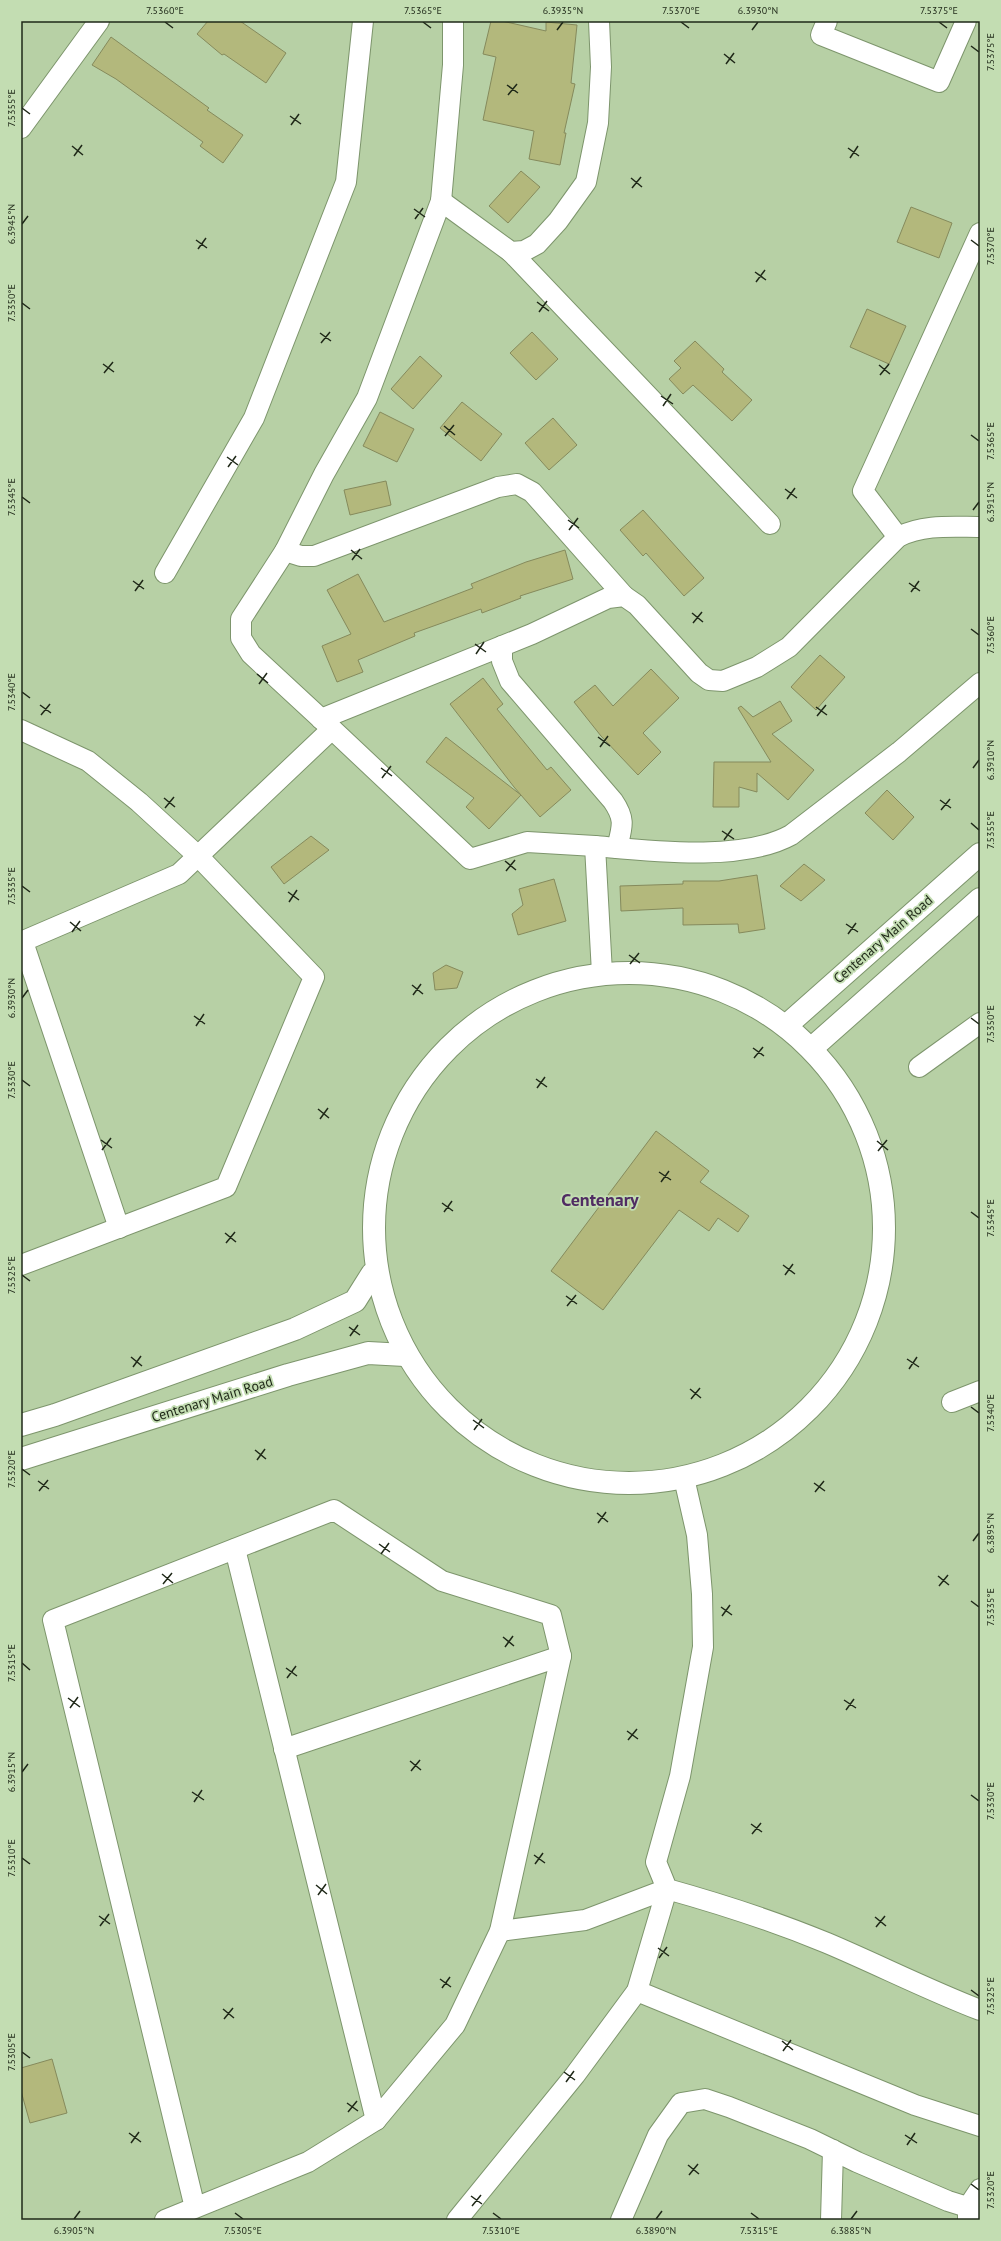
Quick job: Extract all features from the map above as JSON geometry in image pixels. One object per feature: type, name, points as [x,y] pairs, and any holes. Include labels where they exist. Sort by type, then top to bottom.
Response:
[{"type":"street","points":[[21,128],[99,21]]},
{"type":"street","points":[[165,573],[254,418],[346,182],[363,21]]},
{"type":"street","points":[[453,21],[453,64],[441,201],[367,398],[324,474],[285,551],[241,619],[241,638],[251,654],[470,859],[527,842],[677,853],[760,848],[777,843],[791,835],[899,752],[980,683]]},
{"type":"street","points":[[510,252],[524,251],[537,244],[558,221],[586,182],[598,123],[601,67],[599,21]]},
{"type":"street","points":[[827,21],[821,35],[939,82],[966,21]]},
{"type":"street","points":[[441,201],[510,252],[770,524]]},
{"type":"street","points":[[898,537],[863,491],[980,233]]},
{"type":"street","points":[[285,551],[301,556],[314,556],[498,487],[517,484],[532,492],[624,596],[637,605],[699,673],[709,680],[723,681],[757,667],[789,647],[898,537],[912,530],[927,528],[980,527]]},
{"type":"street","points":[[119,1228],[22,942],[179,874],[326,724],[608,598],[624,596]]},
{"type":"street","points":[[502,646],[502,661],[510,681],[614,801],[620,811],[623,822],[617,848]]},
{"type":"street","points":[[21,730],[88,761],[139,802],[198,856],[314,977],[226,1186],[21,1265]]},
{"type":"street","points":[[596,846],[602,973]]},
{"type":"street","name":"Centenary Main Road","points":[[787,1025],[980,854]]},
{"type":"street","points":[[812,1048],[980,899]]},
{"type":"street","points":[[602,973],[668,974],[730,992],[787,1025],[812,1048],[849,1096],[874,1150],[884,1210],[879,1278],[864,1328],[833,1381],[792,1425],[741,1458],[684,1478],[624,1484],[565,1477],[508,1455],[459,1421],[404,1355],[372,1274],[377,1181],[397,1119],[433,1064],[481,1019],[538,988],[602,973]]},
{"type":"street","points":[[919,1067],[980,1023]]},
{"type":"street","points":[[21,1425],[55,1415],[295,1329],[355,1301],[372,1274]]},
{"type":"street","name":"Centenary Main Road","points":[[21,1459],[288,1375],[368,1353],[404,1355]]},
{"type":"street","points":[[952,1402],[980,1390]]},
{"type":"street","points":[[457,2220],[575,2075],[637,1991],[667,1890],[656,1862],[680,1776],[703,1647],[702,1594],[697,1535],[684,1478]]},
{"type":"street","points":[[165,2220],[195,2208],[308,2162],[376,2120],[455,2025],[500,1931],[561,1656],[551,1615],[442,1581],[334,1510],[53,1620],[195,2208]]},
{"type":"street","points":[[235,1549],[376,2120]]},
{"type":"street","points":[[284,1749],[561,1656]]},
{"type":"street","points":[[500,1931],[585,1920],[667,1890],[708,1901],[826,1943],[938,1994],[980,2010]]},
{"type":"street","points":[[637,1991],[915,2105],[980,2126]]},
{"type":"street","points":[[621,2220],[658,2135],[681,2103],[705,2099],[803,2136],[972,2213],[980,2189]]},
{"type":"street","points":[[831,2220],[833,2150]]},
{"type":"building","points":[[208,21],[240,21],[286,53],[266,83],[224,54],[222,55],[197,34]]},
{"type":"building","points":[[491,21],[502,21],[546,31],[546,22],[577,25],[571,83],[575,84],[564,133],[566,133],[560,165],[529,159],[534,131],[483,120],[496,57],[483,54]]},
{"type":"building","points":[[111,37],[209,108],[207,110],[243,135],[223,163],[200,146],[203,142],[116,79],[92,65]]},
{"type":"building","points":[[521,171],[540,187],[508,223],[489,206]]},
{"type":"building","points":[[911,207],[952,223],[939,258],[897,242]]},
{"type":"building","points":[[867,309],[906,326],[889,364],[850,347]]},
{"type":"building","points":[[532,332],[558,359],[536,380],[510,353]]},
{"type":"building","points":[[695,341],[724,369],[722,372],[752,400],[732,421],[693,385],[683,394],[669,379],[681,368],[674,361]]},
{"type":"building","points":[[420,356],[442,376],[413,409],[391,389]]},
{"type":"building","points":[[462,402],[502,434],[481,461],[440,428]]},
{"type":"building","points":[[380,412],[414,429],[397,462],[363,446]]},
{"type":"building","points":[[553,418],[577,445],[549,470],[525,443]]},
{"type":"building","points":[[386,481],[391,505],[350,515],[344,490]]},
{"type":"building","points":[[643,510],[704,578],[684,596],[646,553],[643,556],[620,530]]},
{"type":"building","points":[[565,550],[573,579],[520,596],[521,598],[482,613],[481,609],[414,633],[415,636],[358,660],[363,672],[337,682],[322,646],[351,634],[327,590],[358,574],[384,622],[473,588],[471,584],[526,562]]},
{"type":"building","points":[[820,655],[845,677],[816,710],[791,687]]},
{"type":"building","points":[[651,669],[679,698],[643,733],[661,752],[638,775],[601,736],[574,702],[595,685],[613,706]]},
{"type":"building","points":[[483,678],[503,704],[497,709],[547,770],[551,767],[571,790],[540,817],[514,787],[450,704]]},
{"type":"building","points":[[780,701],[792,721],[772,734],[814,770],[788,800],[757,773],[757,792],[739,787],[739,807],[713,807],[714,762],[771,762],[738,708],[741,706],[753,717]]},
{"type":"building","points":[[446,737],[521,795],[489,829],[466,807],[474,798],[426,762]]},
{"type":"building","points":[[887,790],[914,817],[893,840],[865,813]]},
{"type":"building","points":[[311,836],[329,850],[284,884],[271,867]]},
{"type":"building","points":[[804,864],[825,880],[801,901],[780,886]]},
{"type":"building","points":[[757,875],[765,929],[739,933],[738,924],[683,925],[683,908],[621,911],[620,886],[683,884],[683,881],[719,881]]},
{"type":"building","points":[[554,879],[566,921],[518,935],[512,914],[523,905],[519,889]]},
{"type":"building","points":[[446,965],[463,972],[457,988],[435,990],[433,973]]},
{"type":"building","points":[[656,1131],[709,1171],[700,1182],[749,1216],[738,1232],[718,1218],[709,1231],[679,1210],[603,1310],[551,1271]]},
{"type":"building","points":[[52,2059],[67,2113],[30,2123],[21,2091],[21,2068]]},
{"type":"district","name":"Centenary","points":[[600,1199]]}]
